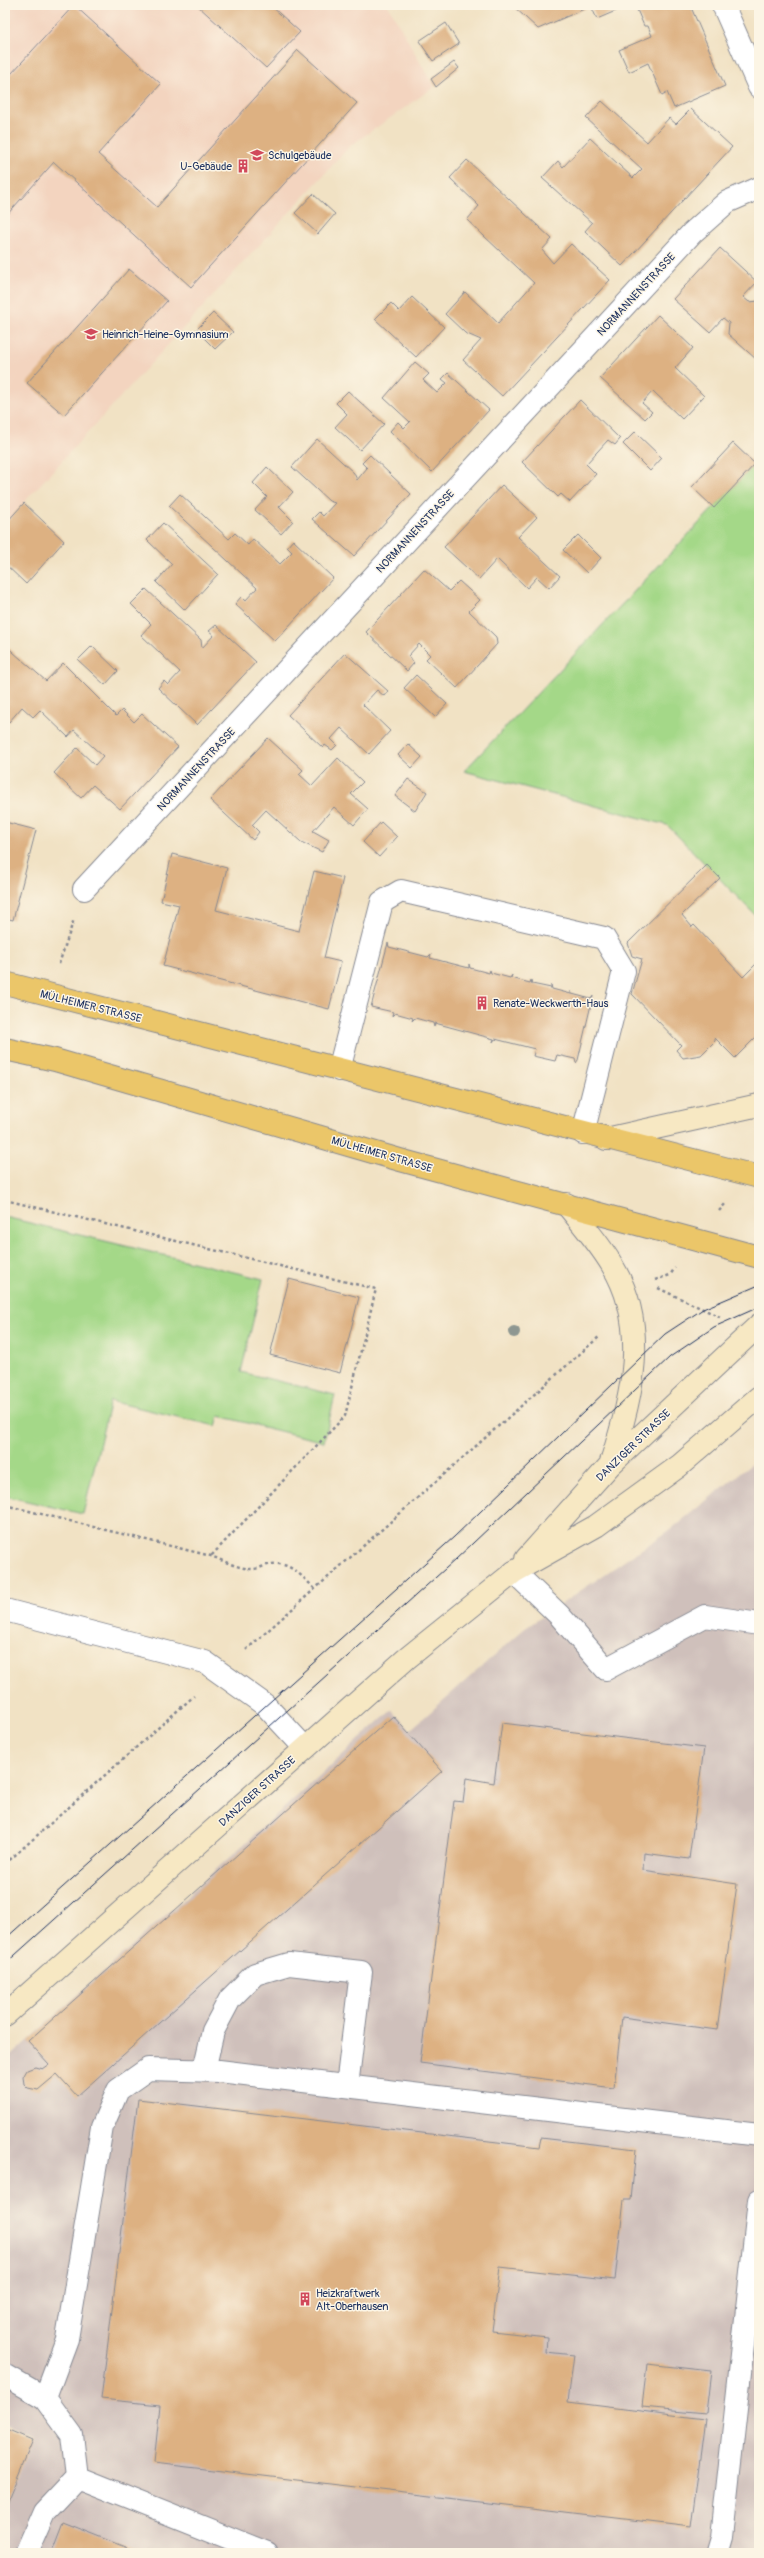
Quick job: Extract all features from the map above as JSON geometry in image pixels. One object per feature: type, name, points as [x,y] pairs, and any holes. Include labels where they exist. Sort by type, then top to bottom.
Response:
[{"type":"main road","name":"MÜLHEIMER STRASSE","points":[[5,984],[759,1177]]},
{"type":"main road","name":"MÜLHEIMER STRASSE","points":[[5,1049],[63,1062],[400,1160],[759,1256]]},
{"type":"main road","points":[[606,1139],[759,1105]]},
{"type":"main road","points":[[566,1204],[612,1265],[632,1310],[635,1362],[622,1429],[610,1465]]},
{"type":"main road","name":"DANZIGER STRASSE","points":[[5,2015],[406,1659],[514,1572],[610,1465],[756,1329]]},
{"type":"main road","name":"DANZIGER STRASSE","points":[[514,1572],[596,1526],[679,1466],[759,1397]]},
{"type":"street","points":[[723,5],[759,87]]},
{"type":"street","name":"NORMANNENSTRASSE","points":[[84,890],[692,233],[726,202],[759,188]]},
{"type":"street","points":[[339,1070],[382,902],[401,891],[604,938],[624,971],[583,1133]]},
{"type":"street","points":[[514,1572],[560,1615],[606,1669],[705,1616],[759,1624]]},
{"type":"street","points":[[5,1610],[205,1662],[265,1705],[305,1748]]},
{"type":"street","points":[[204,2070],[212,2031],[230,1999],[255,1974],[289,1964],[361,1972],[348,2086]]},
{"type":"street","points":[[45,2398],[67,2339],[102,2127],[118,2090],[148,2069],[204,2070],[759,2135]]},
{"type":"street","points":[[717,2553],[722,2536],[759,2200]]},
{"type":"street","points":[[5,2375],[45,2398],[72,2435],[77,2477]]},
{"type":"street","points":[[26,2553],[44,2512],[77,2477]]},
{"type":"street","points":[[77,2477],[267,2553]]},
{"type":"path","points":[[48,994],[84,890]]},
{"type":"path","points":[[5,1200],[376,1289],[345,1416],[211,1556]]},
{"type":"path","points":[[654,1286],[756,1329]]},
{"type":"path","points":[[5,1864],[605,1332]]},
{"type":"path","points":[[5,1505],[211,1556],[252,1569],[271,1564],[292,1568],[315,1589]]},
{"type":"shaded area","name":"Heinrich-Heine-Gymnasium","points":[[14,5],[388,5],[434,87],[350,146],[5,523],[5,13]]},
{"type":"shaded area","points":[[759,1458],[759,2553],[5,2553],[5,2508],[34,2438],[5,2425],[5,2061],[392,1710],[410,1730],[524,1629],[670,1530]]},
{"type":"green space","points":[[759,460],[759,919],[667,825],[464,771]]},
{"type":"green space","points":[[5,1217],[263,1279],[241,1372],[335,1395],[324,1442],[219,1416],[216,1426],[110,1401],[83,1514],[5,1496]]},
{"type":"building","points":[[74,5],[161,84],[98,154],[157,207],[298,50],[357,103],[191,287],[54,162],[5,217],[5,69],[11,74]]},
{"type":"building","points":[[197,5],[270,5],[300,32],[266,68]]},
{"type":"building","points":[[512,5],[624,5],[625,7],[597,19],[591,6],[538,29]]},
{"type":"building","points":[[635,5],[690,5],[725,86],[674,108],[667,92],[662,95],[648,63],[629,72],[619,50],[652,36],[648,26],[644,26]]},
{"type":"building","points":[[446,23],[459,44],[433,61],[419,41]]},
{"type":"building","points":[[454,62],[459,68],[436,87],[431,79]]},
{"type":"building","points":[[602,101],[647,142],[669,118],[676,124],[691,109],[732,147],[622,266],[585,231],[592,223],[542,178],[558,161],[563,167],[590,138],[633,178],[642,169],[586,118]]},
{"type":"building","points":[[467,160],[552,239],[542,250],[553,263],[571,244],[610,280],[502,396],[463,360],[481,340],[465,333],[445,314],[465,292],[498,323],[534,283],[467,220],[479,206],[450,178]]},
{"type":"building","points":[[313,194],[335,214],[318,234],[295,213]]},
{"type":"building","points":[[720,248],[757,282],[743,297],[749,302],[759,301],[757,360],[728,334],[729,323],[723,318],[710,332],[673,299]]},
{"type":"building","points":[[129,269],[167,301],[64,415],[27,383]]},
{"type":"building","points":[[412,297],[444,327],[416,357],[375,319],[391,303],[399,311]]},
{"type":"building","points":[[213,313],[233,332],[215,349],[196,330]]},
{"type":"building","points":[[658,315],[693,348],[675,368],[704,396],[682,419],[653,391],[642,403],[652,412],[645,419],[600,378]]},
{"type":"building","points":[[415,362],[429,374],[423,380],[437,393],[447,383],[442,379],[448,373],[489,410],[432,472],[390,431],[398,422],[404,428],[410,422],[384,398]]},
{"type":"building","points":[[348,391],[384,424],[360,450],[335,427],[347,414],[336,403]]},
{"type":"building","points":[[580,400],[620,439],[615,445],[608,440],[586,464],[596,474],[570,502],[561,494],[558,497],[522,462]]},
{"type":"building","points":[[635,432],[662,458],[650,471],[623,444]]},
{"type":"building","points":[[317,439],[354,473],[357,480],[367,468],[362,463],[370,455],[411,494],[354,556],[312,519],[319,512],[323,516],[335,503],[329,501],[292,467]]},
{"type":"building","points":[[733,443],[755,464],[714,508],[692,487]]},
{"type":"building","points":[[267,467],[293,492],[279,507],[293,521],[281,534],[255,510],[267,497],[253,483]]},
{"type":"building","points":[[502,485],[537,517],[518,537],[560,576],[549,588],[537,577],[527,588],[497,559],[479,579],[444,547]]},
{"type":"building","points":[[180,494],[229,539],[235,533],[248,545],[253,539],[280,564],[292,552],[287,547],[293,540],[333,578],[275,641],[235,604],[241,597],[245,601],[257,588],[169,506]]},
{"type":"building","points":[[24,503],[64,541],[26,584],[5,564],[5,524]]},
{"type":"building","points":[[163,523],[218,574],[185,610],[156,582],[172,564],[147,540]]},
{"type":"building","points":[[578,535],[601,558],[587,573],[563,550]]},
{"type":"building","points":[[424,569],[449,591],[459,581],[480,600],[469,611],[496,637],[497,644],[457,688],[426,659],[430,655],[419,644],[408,656],[414,663],[407,671],[366,632]]},
{"type":"building","points":[[146,589],[201,640],[202,648],[214,635],[209,631],[216,625],[256,662],[197,725],[158,688],[164,681],[168,685],[180,672],[141,635],[151,624],[131,604]]},
{"type":"building","points":[[5,645],[46,681],[63,663],[116,716],[122,710],[134,722],[142,714],[178,747],[120,809],[93,785],[81,798],[54,773],[77,748],[95,765],[103,756],[74,730],[68,737],[40,710],[33,717],[22,707],[9,722],[5,718]]},
{"type":"building","points":[[92,646],[118,671],[105,685],[78,660]]},
{"type":"building","points":[[345,653],[388,691],[384,696],[377,690],[363,705],[390,731],[369,754],[341,728],[331,739],[337,745],[332,750],[325,745],[323,748],[288,715]]},
{"type":"building","points":[[416,675],[447,704],[435,717],[404,688]]},
{"type":"building","points":[[268,738],[303,770],[299,774],[312,786],[338,758],[363,782],[351,794],[368,809],[354,825],[334,807],[313,831],[329,840],[322,852],[301,842],[266,810],[252,825],[259,832],[253,840],[210,800]]},
{"type":"building","points":[[408,744],[422,757],[412,768],[398,755]]},
{"type":"building","points":[[408,779],[427,792],[415,811],[395,796]]},
{"type":"building","points":[[5,822],[36,830],[13,920],[5,918]]},
{"type":"building","points":[[381,822],[397,837],[379,857],[363,842]]},
{"type":"building","points":[[172,854],[227,868],[216,910],[299,931],[314,871],[343,878],[324,958],[341,962],[329,1009],[163,966],[179,905],[161,901]]},
{"type":"building","points":[[707,865],[720,878],[682,915],[692,927],[694,925],[743,977],[759,961],[759,1034],[735,1058],[715,1038],[715,1041],[701,1055],[683,1058],[676,1050],[681,1045],[632,994],[642,959],[632,956],[628,943]]},
{"type":"building","name":"Renate-Weckwerth-Haus","points":[[388,943],[389,947],[428,957],[431,954],[430,958],[469,968],[469,964],[470,968],[489,973],[490,970],[491,973],[510,978],[512,975],[511,978],[530,983],[531,980],[532,984],[551,988],[551,985],[552,989],[571,994],[571,991],[572,994],[591,999],[593,996],[578,1060],[576,1063],[575,1059],[557,1055],[555,1061],[533,1056],[535,1049],[495,1039],[493,1042],[494,1039],[435,1023],[434,1027],[433,1023],[415,1018],[412,1021],[413,1018],[395,1013],[392,1016],[393,1012],[371,1007]]},
{"type":"building","points":[[289,1279],[359,1297],[340,1373],[270,1355]]},
{"type":"building","points":[[393,1716],[442,1771],[77,2096],[57,2074],[38,2090],[28,2088],[24,2084],[23,2077],[27,2070],[35,2067],[42,2069],[49,2064],[28,2041]]},
{"type":"building","points":[[502,1723],[704,1748],[689,1859],[644,1853],[643,1870],[737,1884],[717,2030],[622,2017],[614,2088],[420,2063],[454,1801],[463,1802],[466,1778],[494,1783]]},
{"type":"building","name":"Heizkraftwerk Alt-Oberhausen","points":[[138,2099],[539,2147],[541,2138],[636,2149],[631,2200],[624,2200],[615,2280],[500,2267],[492,2331],[547,2337],[546,2352],[574,2355],[568,2402],[705,2419],[691,2527],[154,2463],[160,2405],[101,2399]]},
{"type":"building","points":[[647,2364],[711,2371],[706,2413],[642,2407]]},
{"type":"building","points":[[5,2428],[33,2440],[5,2507]]},
{"type":"building","points":[[63,2522],[141,2553],[51,2553]]},
{"type":"tram line","points":[[5,1939],[454,1537],[665,1334],[703,1309],[759,1285]]},
{"type":"tram line","points":[[5,1964],[455,1560],[670,1357],[714,1327],[759,1307]]},
{"type":"place","name":"Schulgebäude","points":[[257,155]]},
{"type":"place","name":"U-Gebäude","points":[[243,166]]},
{"type":"place","name":"Heinrich-Heine-Gymnasium","points":[[91,334]]},
{"type":"place","name":"Renate-Weckwerth-Haus","points":[[482,1003]]},
{"type":"place","name":"Heizkraftwerk Alt-Oberhausen","points":[[305,2299]]}]
